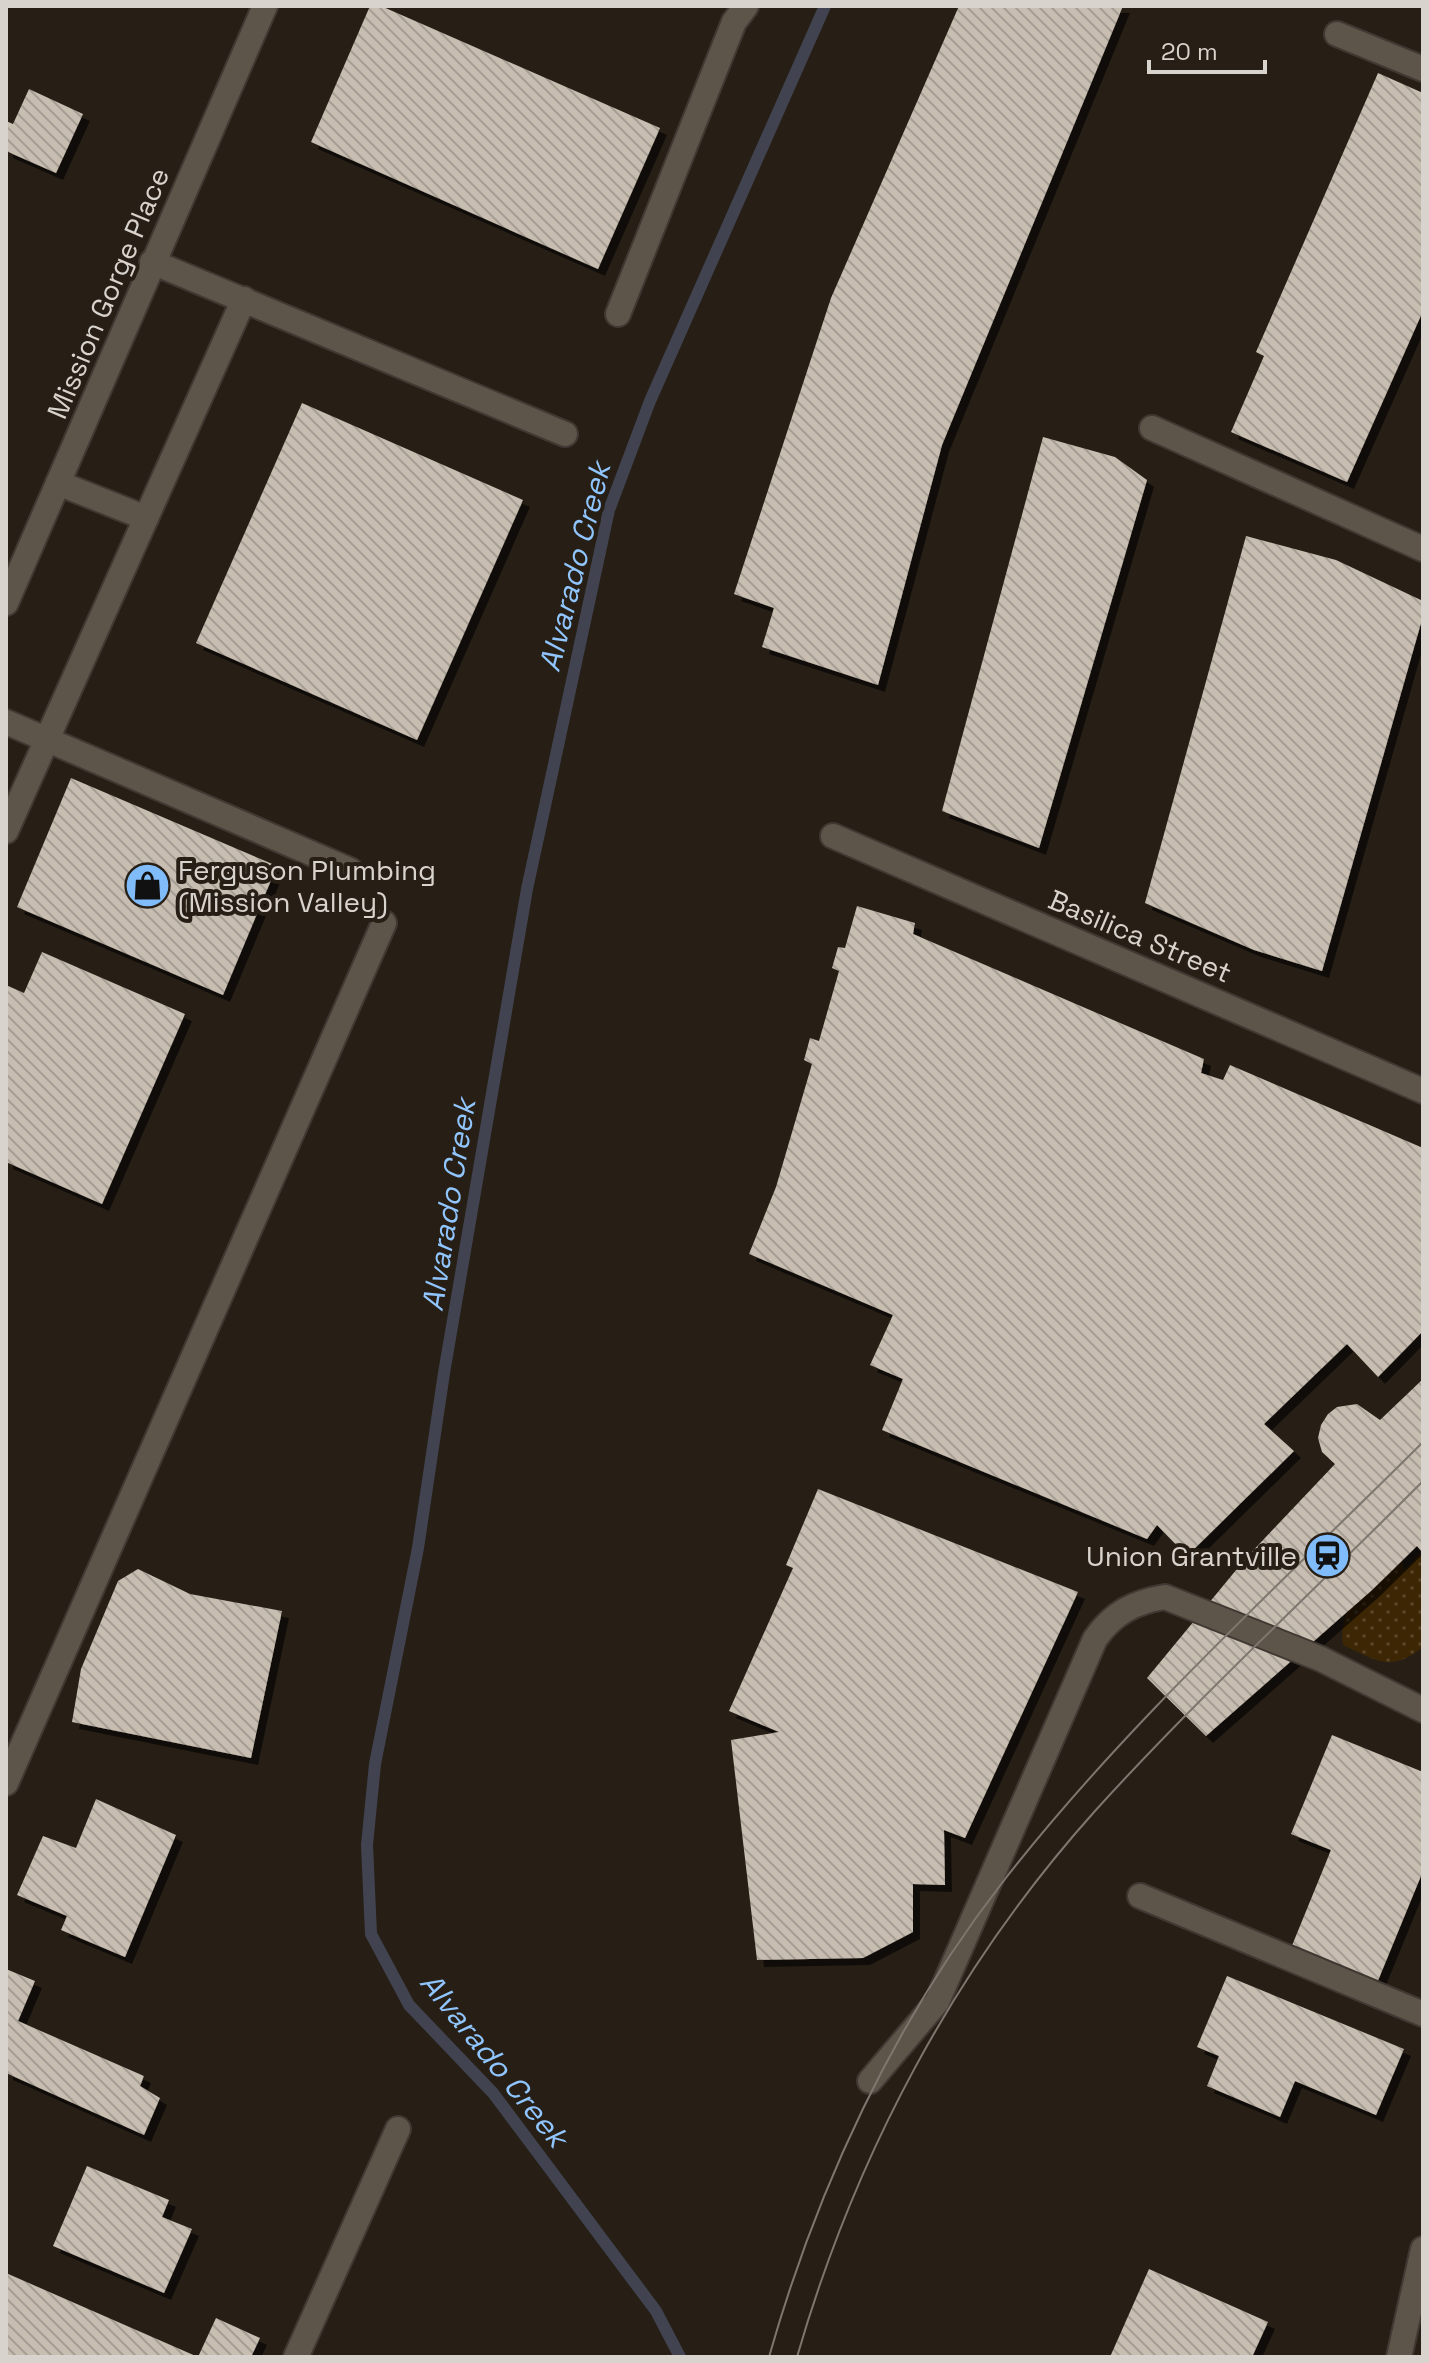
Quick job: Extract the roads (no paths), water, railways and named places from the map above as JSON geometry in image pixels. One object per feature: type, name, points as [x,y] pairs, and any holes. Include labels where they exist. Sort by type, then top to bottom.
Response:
[{"type":"street","name":"Mission Gorge Place","points":[[6,603],[265,6]]},
{"type":"street","points":[[618,314],[734,22],[746,6]]},
{"type":"street","points":[[1337,34],[1423,69]]},
{"type":"street","points":[[152,262],[565,434]]},
{"type":"street","points":[[6,831],[244,299]]},
{"type":"street","points":[[1152,428],[1423,549]]},
{"type":"street","points":[[58,483],[146,518]]},
{"type":"street","points":[[6,722],[350,870]]},
{"type":"street","name":"Basilica Street","points":[[833,836],[1423,1091]]},
{"type":"street","points":[[6,1783],[384,923]]},
{"type":"street","points":[[870,2081],[937,2002],[1095,1639],[1119,1613],[1140,1601],[1165,1597],[1321,1659],[1422,1707]]},
{"type":"street","points":[[1140,1896],[1423,2014]]},
{"type":"street","points":[[296,2357],[398,2129]]},
{"type":"street","points":[[1399,2357],[1423,2249]]},
{"type":"street","points":[[1407,2357],[1415,2283]]},
{"type":"waterway","name":"Alvarado Creek","points":[[680,2357],[656,2311],[493,2093],[409,2005],[371,1934],[367,1845],[375,1764],[418,1548],[444,1373],[527,889],[609,510],[650,401],[825,6]]},
{"type":"tram line","points":[[769,2357],[810,2231],[835,2169],[893,2050],[963,1936],[1050,1824],[1152,1711],[1423,1442]]},
{"type":"tram line","points":[[797,2357],[848,2209],[880,2137],[954,1999],[998,1934],[1044,1871],[1134,1768],[1423,1481]]},
{"type":"place","name":"Ferguson Plumbing (Mission Valley)","points":[[147,886]]},
{"type":"place","name":"Union Grantville","points":[[1328,1556]]}]
